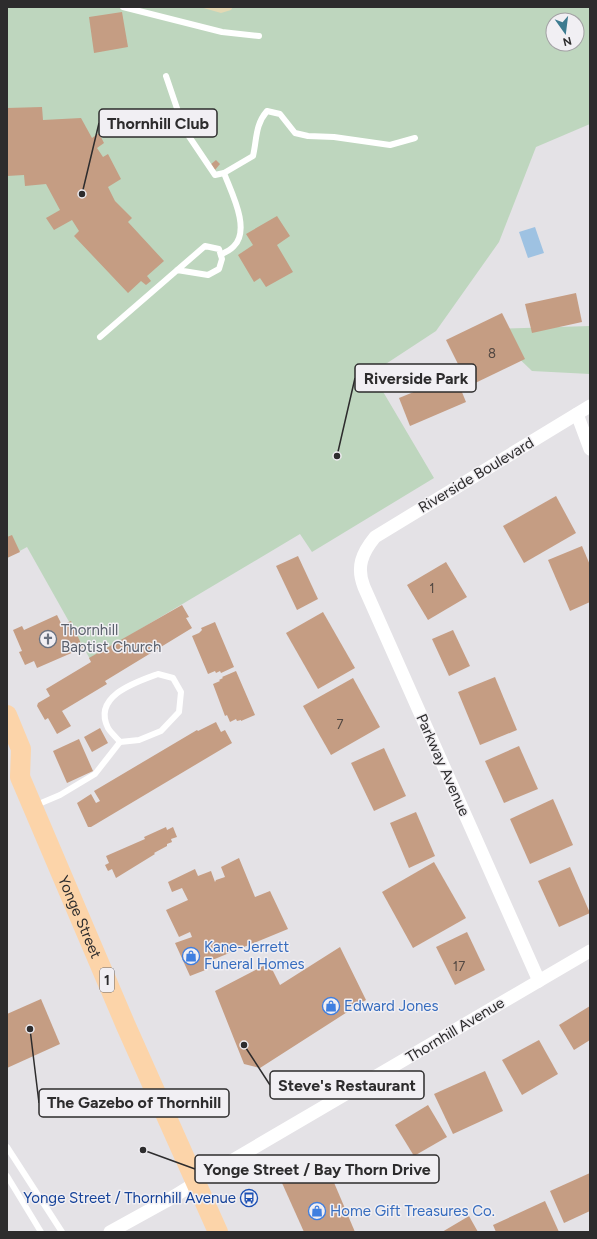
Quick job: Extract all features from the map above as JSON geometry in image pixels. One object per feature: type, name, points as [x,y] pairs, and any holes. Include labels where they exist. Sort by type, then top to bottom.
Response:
[{"type":"main road","name":"Yonge Street","points":[[7,715],[21,749],[14,773],[33,806],[195,1183],[218,1232]]},
{"type":"street","name":"Riverside Boulevard","points":[[366,548],[375,537],[397,522],[590,406]]},
{"type":"street","points":[[577,414],[590,449]]},
{"type":"street","name":"Parkway Avenue","points":[[366,548],[362,555],[360,570],[364,588],[539,980]]},
{"type":"street","name":"Thornhill Avenue","points":[[110,1232],[168,1200],[590,950]]},
{"type":"lane","points":[[123,7],[144,9],[222,32],[259,36]]},
{"type":"lane","points":[[166,76],[184,129],[215,175],[224,173],[253,156],[256,144],[256,131],[260,118],[267,111],[280,114],[295,133],[308,136],[334,137],[390,145],[414,138]]},
{"type":"lane","points":[[221,255],[234,246],[240,236],[241,221],[224,173]]},
{"type":"lane","points":[[100,337],[177,270],[205,246],[219,249],[222,259],[219,269],[208,274],[177,270]]},
{"type":"lane","points":[[33,806],[60,795],[96,774],[120,742],[139,740],[162,731],[179,712],[181,692],[173,678],[158,674],[129,685],[111,698],[104,712],[108,728],[120,742]]},
{"type":"lane","points":[[7,1147],[62,1232]]},
{"type":"lane","points":[[7,1176],[41,1232]]},
{"type":"green space","points":[[7,7],[590,7],[590,124],[536,147],[499,242],[436,331],[372,373],[434,478],[312,552],[300,534],[90,659],[27,547],[7,558]]},
{"type":"green space","points":[[590,326],[590,374],[532,371],[488,329]]},
{"type":"sand","points":[[200,7],[233,7],[231,10],[221,13]]},
{"type":"water","points":[[535,227],[544,253],[528,258],[519,232]]},
{"type":"building","points":[[122,12],[128,47],[94,53],[89,17]]},
{"type":"building","points":[[42,107],[43,120],[81,118],[92,138],[99,133],[104,143],[97,148],[103,157],[108,154],[121,179],[108,187],[115,201],[132,218],[128,222],[164,261],[147,276],[151,281],[146,285],[141,281],[128,293],[74,236],[79,231],[72,220],[54,230],[46,218],[60,210],[46,184],[25,186],[24,175],[7,176],[7,108]]},
{"type":"building","points":[[216,160],[220,164],[215,170],[210,165]]},
{"type":"building","points":[[277,216],[290,236],[277,245],[293,272],[266,287],[260,278],[254,282],[238,255],[253,245],[246,234]]},
{"type":"building","points":[[576,293],[582,322],[532,333],[525,304]]},
{"type":"building","points":[[502,313],[525,359],[469,386],[446,340]]},
{"type":"building","points":[[455,375],[466,402],[410,426],[399,398]]},
{"type":"building","points":[[556,496],[576,533],[524,563],[503,526]]},
{"type":"building","points":[[12,535],[20,552],[7,558],[7,537]]},
{"type":"building","points":[[582,546],[590,565],[590,602],[570,611],[548,560]]},
{"type":"building","points":[[298,556],[318,599],[297,610],[276,566]]},
{"type":"building","points":[[446,562],[467,597],[428,620],[407,585]]},
{"type":"building","points":[[182,605],[189,617],[186,618],[192,628],[105,681],[107,684],[62,711],[71,726],[57,734],[48,718],[45,720],[37,706],[38,703],[50,696],[46,689],[91,662],[89,658]]},
{"type":"building","points":[[323,612],[355,668],[318,689],[286,633]]},
{"type":"building","name":"Thornhill Baptist Church","points":[[57,615],[62,625],[71,621],[83,648],[37,668],[34,661],[25,665],[19,652],[22,651],[13,630],[22,626],[24,630]]},
{"type":"building","points":[[215,622],[234,667],[221,673],[220,671],[216,673],[215,671],[208,674],[192,636],[199,633],[202,630],[201,628]]},
{"type":"building","points":[[453,630],[470,666],[449,676],[432,639]]},
{"type":"building","points":[[236,671],[255,715],[241,721],[237,721],[236,719],[230,722],[227,715],[225,716],[213,684],[220,681],[219,680],[223,678],[222,677]]},
{"type":"building","points":[[495,677],[517,730],[480,745],[458,692]]},
{"type":"building","points":[[353,678],[380,727],[331,755],[303,706]]},
{"type":"building","points":[[216,722],[221,732],[225,730],[232,743],[91,827],[88,827],[77,803],[91,794],[96,803],[100,801],[94,791],[197,730],[198,731]]},
{"type":"building","points":[[100,728],[108,743],[92,752],[84,737]]},
{"type":"building","points":[[79,739],[93,771],[67,783],[53,751]]},
{"type":"building","points":[[519,746],[538,789],[504,803],[485,761]]},
{"type":"building","points":[[384,748],[406,796],[374,811],[351,763]]},
{"type":"building","points":[[553,799],[573,845],[530,864],[510,819]]},
{"type":"building","points":[[416,812],[435,856],[409,868],[390,823]]},
{"type":"building","points":[[166,827],[167,830],[173,827],[177,837],[171,839],[172,842],[167,844],[167,846],[116,878],[112,869],[108,871],[105,865],[109,863],[106,856],[145,839],[144,837]]},
{"type":"building","points":[[239,858],[255,897],[270,891],[288,929],[205,963],[208,969],[190,976],[175,943],[192,937],[190,932],[179,937],[166,910],[188,900],[182,888],[172,892],[168,882],[195,869],[198,876],[211,871],[215,882],[216,880],[225,877],[221,867]]},
{"type":"building","points":[[434,862],[466,918],[413,948],[382,892]]},
{"type":"building","points":[[570,867],[590,913],[559,927],[538,881]]},
{"type":"building","points":[[467,932],[485,970],[455,985],[436,947]]},
{"type":"building","points":[[340,947],[366,1000],[260,1068],[244,1064],[215,991],[269,963],[280,985]]},
{"type":"building","points":[[41,999],[60,1044],[7,1068],[7,1014]]},
{"type":"building","points":[[590,1006],[590,1040],[574,1050],[559,1025]]},
{"type":"building","points":[[539,1040],[558,1074],[522,1095],[502,1060]]},
{"type":"building","points":[[485,1071],[503,1111],[453,1134],[434,1094]]},
{"type":"building","points":[[428,1105],[447,1137],[414,1156],[395,1125]]},
{"type":"building","points":[[324,1159],[355,1232],[304,1232],[282,1183]]},
{"type":"building","points":[[590,1173],[590,1211],[564,1223],[550,1191]]},
{"type":"building","points":[[545,1201],[559,1232],[496,1232],[493,1225]]},
{"type":"building","points":[[469,1216],[478,1232],[442,1232]]},
{"type":"place","name":"Thornhill Club","points":[[82,194]]},
{"type":"place","name":"Riverside Park","points":[[337,456]]},
{"type":"place","name":"Thornhill Baptist Church","points":[[48,639]]},
{"type":"place","name":"Kane-Jerrett Funeral Homes","points":[[191,956]]},
{"type":"place","name":"Edward Jones","points":[[331,1006]]},
{"type":"place","name":"The Gazebo of Thornhill","points":[[30,1029]]},
{"type":"place","name":"Steve's Restaurant","points":[[244,1045]]},
{"type":"place","name":"Yonge Street / Bay Thorn Drive","points":[[143,1150]]},
{"type":"place","name":"Yonge Street / Thornhill Avenue","points":[[249,1198]]},
{"type":"place","name":"Home Gift Treasures Co.","points":[[317,1211]]}]
